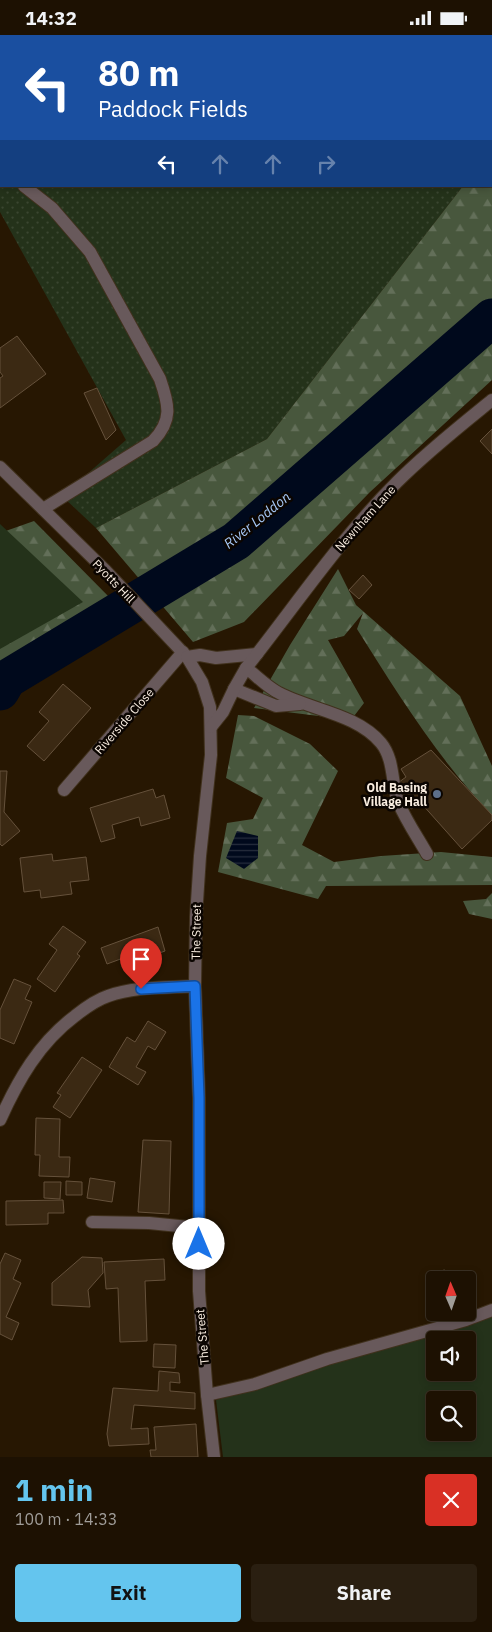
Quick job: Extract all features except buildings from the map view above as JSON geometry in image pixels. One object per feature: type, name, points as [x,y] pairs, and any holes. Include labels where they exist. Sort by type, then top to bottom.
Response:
[{"type":"street","points":[[25,187],[52,208],[90,252],[160,379],[168,401],[167,421],[161,433],[153,441],[44,509]]},
{"type":"street","name":"Newnham Lane","points":[[211,727],[223,712],[246,668],[302,593],[369,512],[429,451],[492,400]]},
{"type":"street","name":"Pyotts Hill","points":[[0,467],[106,571],[185,655],[202,682],[210,707]]},
{"type":"street","points":[[185,655],[216,658],[257,654]]},
{"type":"street","name":"Riverside Close","points":[[64,790],[185,655]]},
{"type":"street","points":[[246,668],[278,693],[338,715],[369,731],[382,744],[391,763],[399,803],[428,854]]},
{"type":"street","points":[[234,689],[276,706],[304,704]]},
{"type":"street","name":"The Street","points":[[210,707],[211,755],[200,856],[196,917],[195,986],[199,1098],[199,1291],[214,1457]]},
{"type":"street","points":[[0,1120],[28,1066],[43,1046],[60,1027],[86,1008],[108,996],[141,989],[195,986]]},
{"type":"street","points":[[92,1223],[149,1223],[199,1228]]},
{"type":"street","points":[[207,1395],[461,1322],[492,1310]]},
{"type":"green space","points":[[0,187],[462,187],[267,439],[96,528],[62,496],[126,440],[0,212]]},
{"type":"green space","points":[[462,187],[492,187],[492,380],[370,492],[244,622],[193,642],[96,528],[267,439]]},
{"type":"green space","points":[[34,521],[113,601],[0,674],[0,533]]},
{"type":"green space","points":[[0,524],[83,602],[0,649]]},
{"type":"green space","points":[[338,569],[356,605],[460,696],[492,766],[492,815],[472,794],[436,749],[388,678],[357,629],[363,613],[344,636],[328,640],[364,703],[351,720],[254,708],[290,645]]},
{"type":"green space","points":[[238,715],[254,716],[310,744],[338,771],[302,845],[334,862],[381,856],[441,852],[492,857],[492,885],[326,886],[318,899],[218,872],[227,823],[253,819],[263,798],[226,778]]},
{"type":"green space","points":[[492,893],[492,919],[469,914],[463,901],[486,899]]},
{"type":"green space","points":[[492,1308],[492,1457],[223,1457],[216,1400],[453,1321],[476,1321],[476,1313]]},
{"type":"water","points":[[237,831],[258,836],[258,858],[244,869],[226,858]]},
{"type":"waterway","name":"River Loddon","points":[[0,691],[7,679],[236,541],[492,318]]},
{"type":"place","name":"Old Basing Village Hall","points":[[437,794]]},
{"type":"route","points":[[141,989],[195,986],[199,1098],[199,1244]]}]
